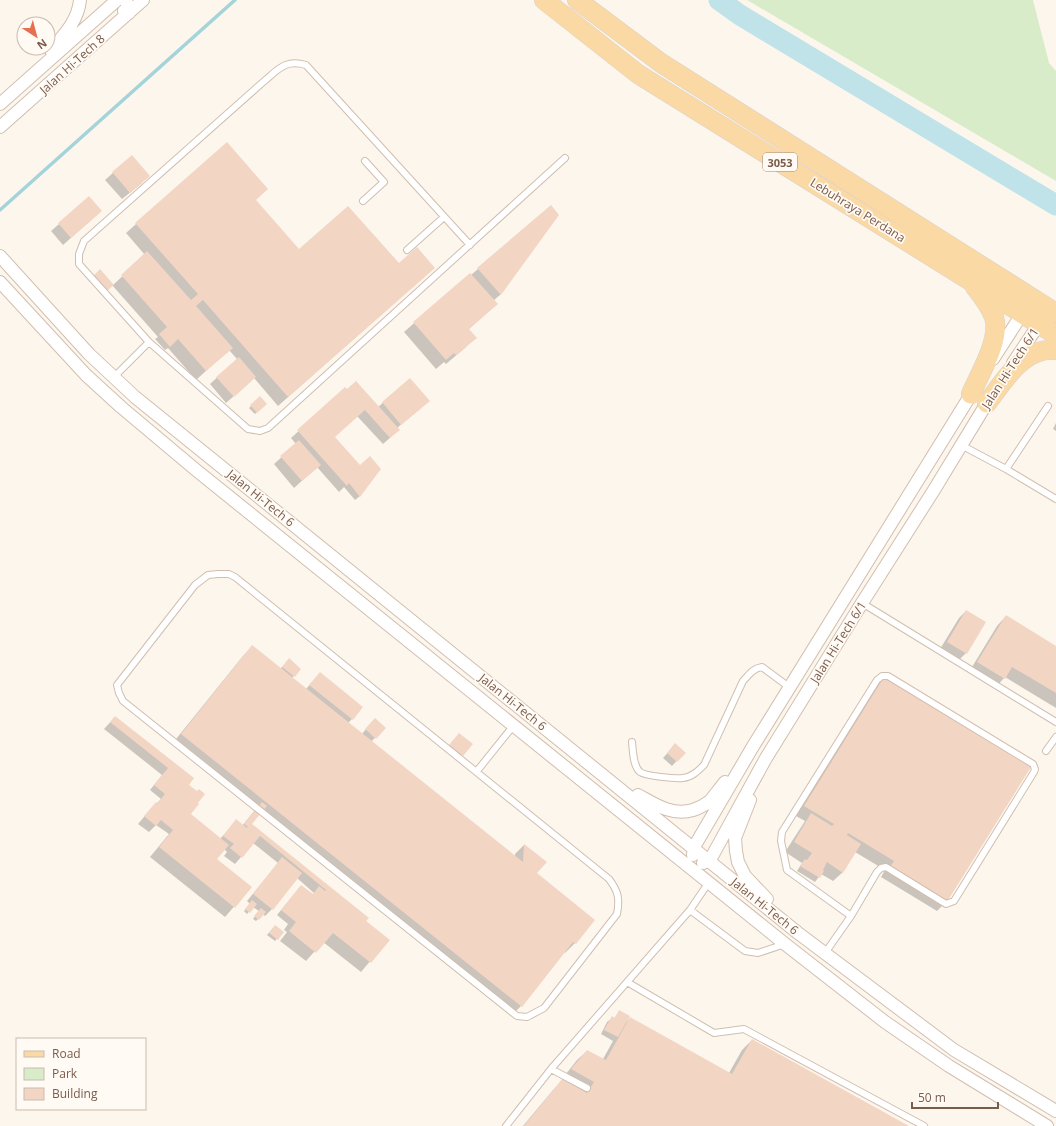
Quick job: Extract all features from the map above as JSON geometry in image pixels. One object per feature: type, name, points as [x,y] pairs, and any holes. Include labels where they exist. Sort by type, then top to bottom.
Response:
[{"type":"main road","name":"Lebuhraya Perdana","points":[[544,0],[638,74],[1056,335]]},
{"type":"main road","name":"Lebuhraya Perdana","points":[[577,0],[661,63],[1048,308]]},
{"type":"main road","points":[[969,280],[986,303],[994,317],[995,329],[993,343],[979,398]]},
{"type":"main road","points":[[979,398],[1018,363],[1032,353],[1050,349],[1056,350]]},
{"type":"street","points":[[23,83],[72,24],[77,15],[80,0]]},
{"type":"street","points":[[126,0],[129,13]]},
{"type":"street","name":"Jalan Hi-Tech 8","points":[[0,127],[143,0]]},
{"type":"street","points":[[111,2],[129,13]]},
{"type":"street","name":"Jalan Hi-Tech 8","points":[[0,104],[111,2]]},
{"type":"street","points":[[0,135],[24,106]]},
{"type":"street","points":[[0,250],[13,271]]},
{"type":"street","name":"Jalan Hi-Tech 6","points":[[0,256],[89,354],[113,378],[147,407],[710,860],[798,933],[954,1050],[1056,1111]]},
{"type":"street","name":"Jalan Hi-Tech 6","points":[[0,282],[86,375],[121,407],[196,470],[785,944],[885,1022],[949,1066],[1047,1126]]},
{"type":"street","name":"Jalan Hi-Tech 6/1","points":[[710,860],[766,758],[961,445],[979,398],[1022,314],[1048,308]]},
{"type":"street","name":"Jalan Hi-Tech 6/1","points":[[691,868],[694,848],[752,748],[790,687],[979,398],[1039,324],[1048,308]]},
{"type":"street","points":[[598,770],[656,806],[672,812],[685,812],[698,809],[709,802],[752,748]]},
{"type":"street","points":[[766,758],[735,838],[738,862],[745,876],[798,933]]},
{"type":"street","points":[[691,868],[710,860]]},
{"type":"lane","points":[[470,245],[306,66],[297,63],[285,64],[262,83],[84,241],[79,254],[79,264],[149,342],[248,429],[260,431],[268,428],[470,245],[565,158]]},
{"type":"lane","points":[[363,201],[384,182],[365,161]]},
{"type":"lane","points":[[408,250],[444,217]]},
{"type":"lane","points":[[113,378],[149,342]]},
{"type":"lane","points":[[1006,469],[1048,406]]},
{"type":"lane","points":[[961,445],[1006,469],[1056,499]]},
{"type":"lane","points":[[229,574],[236,577],[477,771],[609,879],[616,888],[620,902],[617,914],[544,1008],[527,1017],[517,1016],[123,701],[119,694],[118,685],[195,585],[208,576],[229,574]]},
{"type":"lane","points":[[862,603],[1056,722]]},
{"type":"lane","points":[[632,742],[636,766],[640,772],[648,776],[683,778],[694,774],[704,765],[743,681],[751,672],[756,668],[762,667],[790,687]]},
{"type":"lane","points":[[825,953],[850,916],[877,872],[881,868],[886,867],[946,904],[954,901],[1035,769],[1033,764],[888,676],[882,676],[877,680],[782,832],[781,841],[787,870],[850,916]]},
{"type":"lane","points":[[477,771],[514,725]]},
{"type":"lane","points":[[1046,752],[1056,737]]},
{"type":"lane","points":[[506,1126],[551,1069],[690,910],[709,882]]},
{"type":"lane","points":[[690,910],[745,951],[758,953],[785,944]]},
{"type":"lane","points":[[627,982],[714,1033],[744,1029],[924,1126]]},
{"type":"lane","points":[[551,1069],[587,1088]]},
{"type":"green space","points":[[747,0],[1033,0],[1049,63],[1056,71],[1056,181]]},
{"type":"building","points":[[227,142],[268,189],[256,200],[299,249],[348,206],[399,263],[417,247],[435,268],[288,397],[203,300],[196,306],[233,348],[206,371],[178,339],[170,347],[159,334],[167,327],[121,275],[147,251],[191,300],[198,294],[135,223]]},
{"type":"building","points":[[132,155],[150,176],[130,193],[112,172]]},
{"type":"building","points":[[89,196],[102,211],[71,238],[58,223]]},
{"type":"building","points":[[551,205],[559,215],[501,295],[477,268]]},
{"type":"building","points":[[100,269],[114,285],[107,291],[94,275]]},
{"type":"building","points":[[470,273],[498,304],[469,329],[477,338],[456,355],[454,353],[446,360],[413,322]]},
{"type":"building","points":[[239,357],[256,377],[234,397],[216,377]]},
{"type":"building","points":[[410,378],[430,401],[401,425],[382,402]]},
{"type":"building","points":[[356,381],[400,430],[390,438],[365,410],[335,437],[360,465],[370,456],[381,469],[360,497],[349,483],[347,486],[297,430],[345,387],[347,389]]},
{"type":"building","points":[[260,396],[267,404],[257,413],[250,405]]},
{"type":"building","points":[[299,440],[321,465],[302,481],[280,456]]},
{"type":"building","points":[[966,610],[986,622],[967,654],[947,642]]},
{"type":"building","points":[[1006,615],[1056,646],[1056,693],[1012,667],[1005,679],[977,662]]},
{"type":"building","points":[[252,645],[523,862],[524,844],[547,862],[537,873],[595,920],[576,944],[573,942],[522,1007],[181,734]]},
{"type":"building","points":[[289,658],[301,669],[295,677],[282,667]]},
{"type":"building","points":[[320,672],[363,707],[353,720],[309,685]]},
{"type":"building","points":[[884,677],[1031,767],[947,902],[890,867],[894,861],[848,833],[847,835],[861,844],[843,873],[827,862],[820,878],[800,866],[812,853],[794,842],[811,813],[832,826],[834,824],[804,806]]},
{"type":"building","points":[[115,716],[194,778],[189,785],[197,791],[199,789],[205,794],[191,814],[229,845],[217,859],[252,887],[235,908],[159,847],[173,830],[161,820],[156,826],[144,816],[165,794],[154,785],[168,768],[110,722]]},
{"type":"building","points":[[375,718],[386,728],[376,739],[365,729]]},
{"type":"building","points":[[459,733],[473,744],[463,756],[449,745]]},
{"type":"building","points":[[675,743],[686,753],[677,762],[667,753]]},
{"type":"building","points":[[262,802],[267,806],[252,824],[369,918],[366,921],[390,940],[371,963],[333,933],[316,953],[289,931],[296,922],[281,910],[301,885],[313,894],[319,886],[325,891],[326,890],[260,836],[242,858],[230,848],[234,844],[223,836],[236,819],[247,828],[248,827],[244,824]]},
{"type":"building","points":[[282,857],[302,873],[273,910],[253,894]]},
{"type":"building","points":[[252,900],[257,904],[250,913],[245,909]]},
{"type":"building","points":[[261,908],[266,912],[259,920],[254,916]]},
{"type":"building","points":[[275,925],[284,932],[278,940],[269,933]]},
{"type":"building","points":[[619,1010],[630,1016],[618,1037],[604,1030],[612,1016],[615,1018]]},
{"type":"building","points":[[630,1017],[732,1074],[752,1039],[909,1126],[524,1126],[562,1079],[587,1093],[594,1082],[571,1069],[587,1050],[606,1060]]},
{"type":"waterway","points":[[0,210],[235,0]]},
{"type":"waterway","points":[[719,0],[740,15],[1056,205]]}]
